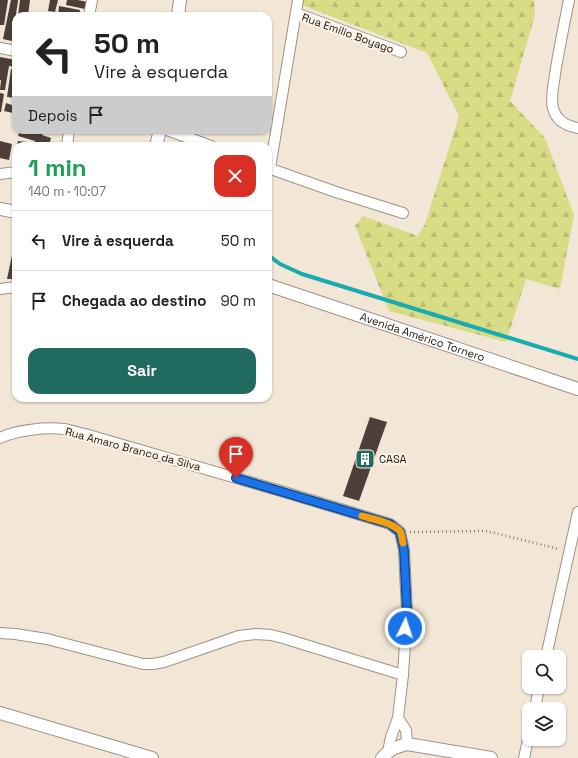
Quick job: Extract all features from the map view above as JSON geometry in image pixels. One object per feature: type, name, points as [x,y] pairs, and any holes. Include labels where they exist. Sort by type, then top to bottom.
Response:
[{"type":"street","points":[[90,12],[92,0]]},
{"type":"street","points":[[178,12],[180,0]]},
{"type":"street","points":[[272,151],[298,0]]},
{"type":"street","points":[[569,0],[552,94],[553,107],[556,116],[564,124],[578,128]]},
{"type":"street","name":"Rua Emilio Boyago","points":[[296,13],[401,52]]},
{"type":"street","points":[[0,48],[12,50]]},
{"type":"street","points":[[178,134],[200,142]]},
{"type":"street","points":[[272,169],[336,192],[403,213]]},
{"type":"street","points":[[0,174],[12,172]]},
{"type":"street","points":[[0,209],[12,211]]},
{"type":"street","name":"Avenida Américo Tornero","points":[[272,285],[578,389]]},
{"type":"street","points":[[0,289],[12,287]]},
{"type":"street","name":"Rua Amaro Branco da Silva","points":[[0,438],[34,429],[63,429],[85,434],[390,524],[400,532]]},
{"type":"street","points":[[548,650],[573,552],[578,512]]},
{"type":"street","points":[[385,755],[390,737],[398,718],[403,675],[407,612],[404,550],[400,532]]},
{"type":"street","points":[[0,633],[47,639],[143,664],[164,662],[239,636],[256,634],[271,635],[403,675]]},
{"type":"street","points":[[0,713],[152,758]]},
{"type":"street","points":[[398,718],[406,730],[407,744]]},
{"type":"street","points":[[385,755],[396,747],[407,744],[491,758]]},
{"type":"street","points":[[524,758],[527,746]]},
{"type":"path","points":[[400,532],[486,531],[573,552]]},
{"type":"green space","points":[[302,0],[534,0],[535,15],[510,101],[545,138],[574,215],[560,289],[526,279],[506,342],[389,311],[355,226],[363,216],[418,236],[425,224],[459,116],[427,53],[302,5]]},
{"type":"building","points":[[0,0],[8,0],[4,25],[0,25]]},
{"type":"building","points":[[11,0],[18,0],[16,12],[12,12],[12,41],[3,39]]},
{"type":"building","points":[[20,0],[30,0],[28,12],[18,12]]},
{"type":"building","points":[[50,0],[58,0],[55,12],[48,11]]},
{"type":"building","points":[[67,0],[87,2],[85,9],[66,5]]},
{"type":"building","points":[[59,6],[80,10],[80,12],[58,12]]},
{"type":"building","points":[[0,57],[12,59],[12,66],[9,66],[5,90],[0,90]]},
{"type":"building","points":[[11,69],[12,98],[7,97]]},
{"type":"building","points":[[0,93],[4,94],[1,112],[0,112]]},
{"type":"building","points":[[6,103],[12,105],[12,113],[4,111]]},
{"type":"building","points":[[19,134],[42,134],[51,138],[50,142],[35,142],[18,136]]},
{"type":"building","points":[[0,141],[12,144],[9,160],[0,158]]},
{"type":"building","points":[[12,255],[12,279],[7,279]]},
{"type":"building","name":"CASA","points":[[370,417],[387,422],[359,501],[343,496]]},
{"type":"waterway","points":[[272,258],[280,264],[302,274],[578,359]]},
{"type":"slow traffic","points":[[362,516],[390,524],[400,532],[403,543]]},
{"type":"place","name":"CASA","points":[[365,459]]},
{"type":"route","points":[[236,478],[390,524],[396,528],[400,532],[404,550],[407,612],[405,628]]}]
